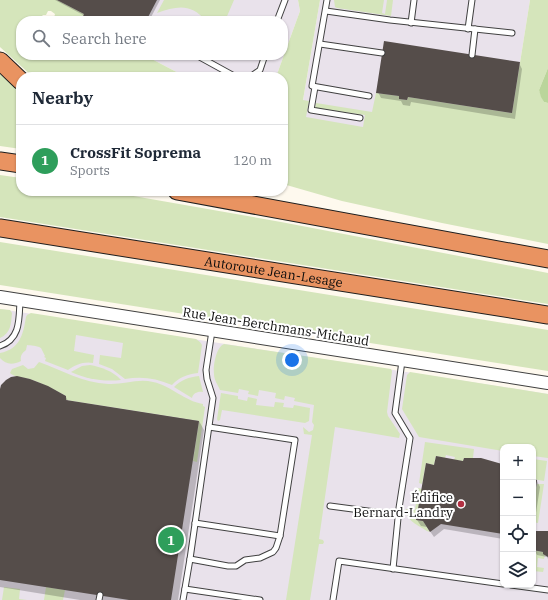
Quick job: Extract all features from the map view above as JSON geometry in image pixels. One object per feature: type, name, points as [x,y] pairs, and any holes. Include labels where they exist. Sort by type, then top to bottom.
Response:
[{"type":"highway","points":[[0,60],[16,76]]},
{"type":"highway","points":[[0,161],[16,163]]},
{"type":"highway","points":[[207,196],[548,259]]},
{"type":"highway","points":[[259,196],[298,212]]},
{"type":"highway","name":"Autoroute Jean-Lesage","points":[[0,228],[548,315]]},
{"type":"street","name":"Rue Jean-Berchmans-Michaud","points":[[0,296],[548,383]]},
{"type":"lane","points":[[280,16],[285,0]]},
{"type":"lane","points":[[328,0],[312,86],[315,87],[311,110],[360,118]]},
{"type":"lane","points":[[411,23],[414,0]]},
{"type":"lane","points":[[468,29],[472,0]]},
{"type":"lane","points":[[326,11],[411,23],[512,33]]},
{"type":"lane","points":[[472,54],[475,29]]},
{"type":"lane","points":[[320,44],[382,53]]},
{"type":"lane","points":[[205,60],[227,72]]},
{"type":"lane","points":[[257,72],[260,70],[263,60]]},
{"type":"lane","points":[[315,87],[369,96]]},
{"type":"lane","points":[[0,346],[9,342],[17,331],[20,300]]},
{"type":"lane","points":[[183,600],[213,398],[207,379],[206,370],[212,330]]},
{"type":"lane","points":[[393,569],[398,515],[410,438],[395,413],[402,360]]},
{"type":"lane","points":[[190,559],[228,566],[236,566],[245,560],[260,558],[273,552],[280,536],[295,440],[209,427]]},
{"type":"lane","points":[[330,506],[398,515]]},
{"type":"lane","points":[[195,523],[280,536]]},
{"type":"lane","points":[[333,600],[339,561],[500,584]]},
{"type":"lane","points":[[533,588],[548,590]]},
{"type":"lane","points":[[185,589],[260,600]]},
{"type":"shaded area","points":[[57,0],[298,0],[300,11],[288,44],[288,16],[83,16],[84,14]]},
{"type":"shaded area","points":[[320,0],[530,0],[512,113],[408,97],[407,100],[372,112],[365,131],[300,118]]},
{"type":"shaded area","points":[[154,60],[282,60],[278,72],[176,72]]},
{"type":"shaded area","points":[[0,309],[548,394],[548,600],[0,600]]},
{"type":"green space","points":[[0,0],[57,0],[84,14],[83,16],[54,16],[55,14],[48,11],[46,15],[42,16],[16,16],[16,60],[154,60],[176,72],[28,72],[0,47]]},
{"type":"green space","points":[[164,0],[234,0],[227,16],[201,16],[195,11],[183,8],[171,9],[157,13]]},
{"type":"green space","points":[[298,0],[320,0],[303,100],[309,101],[306,117],[363,127],[365,115],[315,108],[316,103],[372,112],[376,93],[399,96],[399,99],[407,100],[408,97],[512,113],[530,0],[548,0],[548,68],[539,90],[544,102],[548,103],[548,244],[342,201],[288,185],[288,72],[278,72],[282,60],[288,60],[288,44],[300,11]]},
{"type":"green space","points":[[334,0],[384,0],[382,13],[385,14],[387,0],[393,0],[391,16],[337,8],[335,7]]},
{"type":"green space","points":[[548,68],[548,103],[544,102],[539,90]]},
{"type":"green space","points":[[0,74],[16,88],[16,148],[0,146]]},
{"type":"green space","points":[[0,175],[16,177],[16,196],[133,196],[281,222],[548,273],[548,304],[0,217]]},
{"type":"green space","points":[[0,242],[548,330],[548,371],[0,285]]},
{"type":"green space","points":[[0,309],[10,310],[12,313],[11,324],[8,331],[0,338]]},
{"type":"green space","points":[[31,313],[196,339],[202,345],[198,373],[184,376],[172,385],[148,378],[125,379],[112,369],[99,364],[100,355],[121,358],[123,343],[76,335],[74,351],[94,355],[93,363],[80,364],[68,370],[45,361],[46,358],[44,357],[45,356],[41,348],[27,345],[26,350],[22,353],[21,361],[12,364],[5,362],[0,358],[0,353],[7,351],[16,345],[22,335],[26,317]]},
{"type":"green space","points":[[224,344],[391,369],[392,371],[387,412],[400,434],[399,438],[335,427],[319,539],[323,540],[324,542],[323,544],[319,544],[310,600],[286,600],[312,435],[304,434],[303,427],[309,432],[313,430],[314,425],[312,422],[314,405],[294,401],[295,398],[285,396],[284,400],[275,398],[276,393],[259,390],[258,396],[248,394],[249,391],[239,389],[238,393],[220,390],[215,378],[214,366],[217,353]]},
{"type":"green space","points":[[39,362],[81,379],[99,383],[114,384],[142,381],[153,382],[160,384],[190,400],[203,404],[205,407],[197,462],[193,461],[199,421],[66,400],[66,396],[46,386],[10,373],[12,369],[23,365],[28,369],[34,368]]},
{"type":"green space","points":[[90,365],[107,370],[121,380],[108,381],[95,379],[71,372],[82,366]]},
{"type":"green space","points":[[410,372],[548,394],[548,458],[536,456],[536,444],[500,444],[500,450],[419,437],[402,409],[407,375]]},
{"type":"green space","points":[[199,376],[203,392],[196,393],[192,398],[174,387],[185,379]]},
{"type":"green space","points":[[221,393],[238,396],[238,399],[247,401],[248,397],[257,399],[256,405],[274,407],[275,402],[284,403],[283,407],[293,408],[294,405],[310,408],[309,421],[305,423],[222,410],[220,420],[218,421],[217,419]]},
{"type":"green space","points":[[425,442],[474,449],[473,458],[464,458],[463,461],[454,460],[455,457],[446,455],[445,458],[436,456],[434,465],[426,463],[422,484],[419,483]]},
{"type":"green space","points":[[536,459],[547,461],[544,481],[536,480]]},
{"type":"green space","points":[[537,484],[544,484],[538,523],[536,523]]},
{"type":"green space","points":[[418,488],[422,489],[416,520],[423,521],[430,532],[410,520],[408,517],[406,509],[415,510]]},
{"type":"green space","points":[[536,551],[543,552],[545,555],[544,559],[538,558],[537,567],[544,568],[543,572],[536,571]]},
{"type":"green space","points":[[4,587],[20,589],[19,599],[27,600],[2,600]]},
{"type":"green space","points":[[46,587],[65,590],[63,600],[44,600]]},
{"type":"building","points":[[57,0],[157,0],[149,16],[83,16],[84,14]]},
{"type":"building","points":[[384,41],[520,62],[512,113],[408,97],[407,100],[399,99],[399,96],[376,93]]},
{"type":"building","points":[[17,376],[48,386],[66,396],[66,400],[199,421],[171,600],[129,600],[0,580],[0,389],[1,385],[6,380]]},
{"type":"building","name":"Édifice Bernard-Landry","points":[[436,456],[463,461],[464,458],[481,458],[500,463],[500,534],[441,524],[430,532],[423,521],[416,520],[426,463],[434,465]]},
{"type":"building","points":[[536,531],[548,531],[548,557],[543,554],[543,552],[536,551]]},
{"type":"place","name":"Édifice Bernard-Landry","points":[[461,504]]},
{"type":"place","name":"CrossFit Soprema","points":[[171,540]]}]
